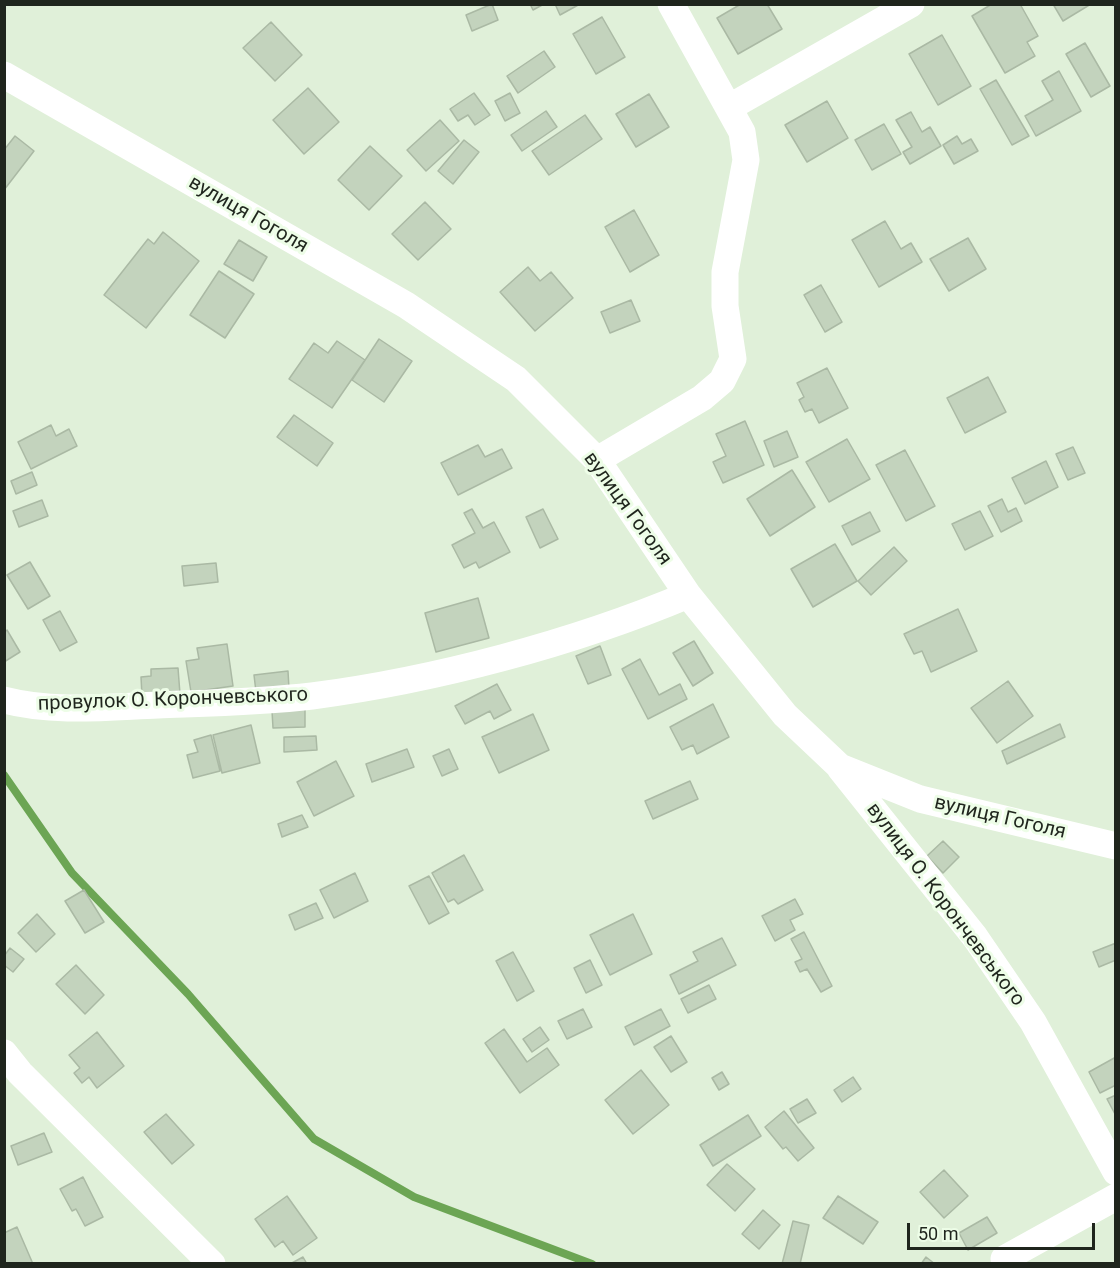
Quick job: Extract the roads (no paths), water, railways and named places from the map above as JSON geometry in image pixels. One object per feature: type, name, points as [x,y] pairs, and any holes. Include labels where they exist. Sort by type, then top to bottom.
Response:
[{"type":"street","points":[[597,460],[702,398],[722,381],[733,360],[725,306],[725,272],[746,160],[742,132],[671,4]]},
{"type":"street","points":[[730,107],[910,4]]},
{"type":"street","name":"вулиця Гоголя","points":[[4,75],[406,305],[516,379],[597,460],[688,595],[785,715],[840,767],[920,799],[1116,846]]},
{"type":"street","name":"провулок О. Корончевського","points":[[4,700],[33,707],[95,707],[310,696],[384,684],[512,653],[641,615],[688,595]]},
{"type":"street","name":"вулиця О. Корончевського","points":[[840,767],[975,938],[1033,1022],[1116,1172]]},
{"type":"street","points":[[10,1072],[212,1263]]},
{"type":"street","points":[[1004,1259],[1116,1197]]},
{"type":"waterway","points":[[4,775],[72,873],[188,994],[314,1139],[414,1197],[592,1264]]}]
